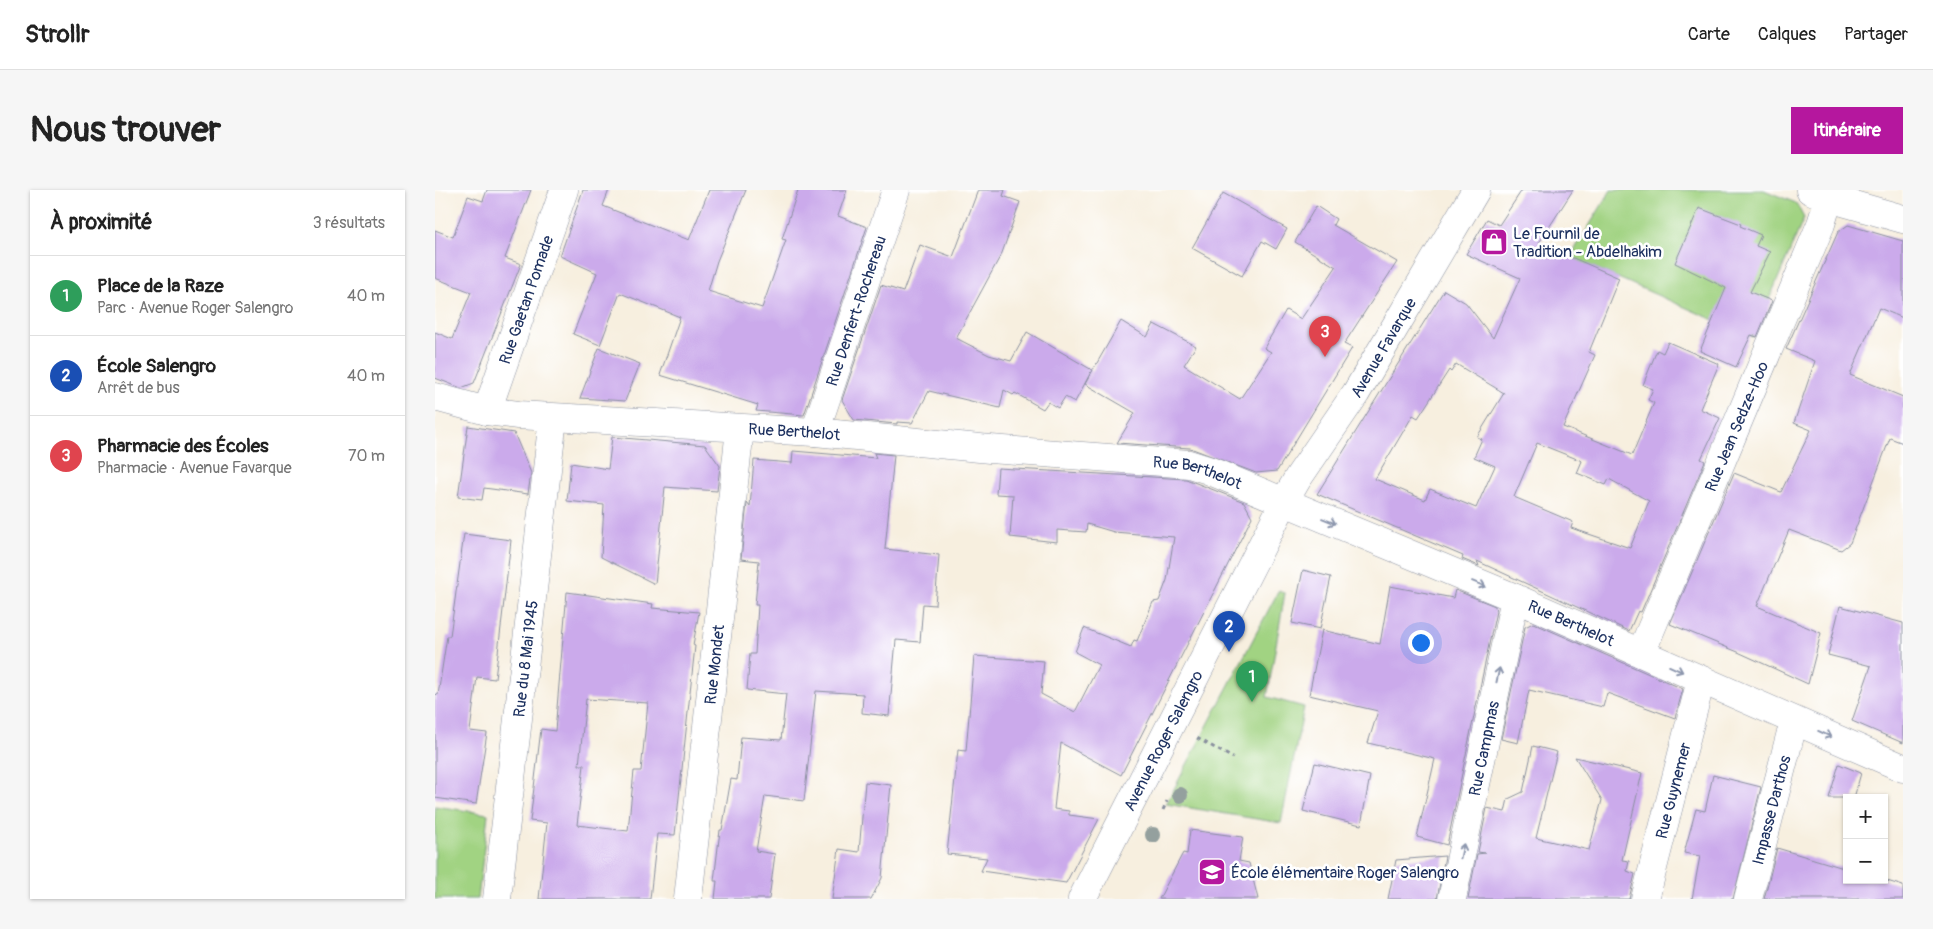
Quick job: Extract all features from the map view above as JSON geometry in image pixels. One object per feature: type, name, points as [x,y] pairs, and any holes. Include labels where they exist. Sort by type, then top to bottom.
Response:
[{"type":"street","name":"Rue Gaetan Pomade","points":[[487,411],[564,190]]},
{"type":"street","name":"Rue Denfert-Rochereau","points":[[815,432],[895,190]]},
{"type":"street","name":"Avenue Favarque","points":[[1284,502],[1297,478],[1364,380],[1475,190]]},
{"type":"street","points":[[1820,194],[1903,219]]},
{"type":"street","name":"Rue Jean Sedze-Hoo","points":[[1641,653],[1821,224],[1820,194]]},
{"type":"street","name":"Rue Berthelot","points":[[435,397],[487,411],[553,418],[815,432],[990,449],[1189,464],[1209,470],[1515,598],[1903,768]]},
{"type":"street","name":"Rue du 8 Mai 1945","points":[[497,899],[553,418]]},
{"type":"street","name":"Rue Mondet","points":[[688,899],[740,429]]},
{"type":"street","name":"Avenue Roger Salengro","points":[[1082,899],[1284,502]]},
{"type":"street","name":"Rue Campmas","points":[[1452,899],[1515,598]]},
{"type":"street","name":"Rue Guynemer","points":[[1645,899],[1701,680]]},
{"type":"street","name":"Impasse Darthos","points":[[1748,899],[1790,736],[1796,722]]},
{"type":"path","points":[[1191,745],[1194,736],[1233,758]]},
{"type":"path","points":[[1163,810],[1170,795]]},
{"type":"green space","points":[[1611,190],[1764,190],[1796,203],[1804,218],[1753,337],[1570,257]]},
{"type":"green space","points":[[1279,590],[1285,593],[1267,697],[1304,707],[1281,823],[1166,804]]},
{"type":"green space","points":[[435,806],[488,814],[478,899],[435,899]]},
{"type":"building","points":[[487,190],[531,190],[505,258],[521,264],[474,383],[461,388],[435,378],[435,332],[452,339],[471,292],[435,278],[435,230],[453,237],[468,196],[483,201]]},
{"type":"building","points":[[583,190],[609,190],[603,206],[689,240],[709,190],[746,190],[717,261],[708,291],[762,308],[786,240],[782,239],[798,190],[847,190],[838,216],[867,227],[804,415],[756,411],[758,405],[660,375],[680,317],[620,293],[600,345],[573,334],[597,273],[560,256]]},
{"type":"building","points":[[978,190],[1005,190],[1003,196],[1020,202],[1002,253],[956,338],[989,355],[1011,361],[1027,332],[1092,370],[1075,402],[1065,397],[1058,408],[1048,402],[1043,409],[1015,393],[1013,395],[1004,390],[1000,408],[929,391],[912,423],[897,422],[897,424],[854,420],[842,400],[881,285],[903,292],[920,245],[953,257]]},
{"type":"building","points":[[1522,190],[1573,190],[1539,243],[1619,278],[1589,352],[1595,355],[1563,427],[1632,455],[1654,403],[1648,400],[1653,389],[1643,385],[1657,350],[1663,353],[1668,342],[1719,364],[1700,409],[1720,418],[1701,459],[1705,461],[1641,612],[1638,611],[1629,631],[1477,561],[1479,566],[1462,559],[1463,556],[1317,494],[1444,290],[1466,303],[1493,338],[1520,278],[1466,254],[1487,219],[1499,225]],"holes":[[[1456,364],[1504,393],[1477,437],[1482,439],[1474,457],[1495,466],[1476,508],[1430,489],[1425,500],[1375,479],[1413,415],[1418,418],[1449,370],[1451,372]],[[1537,443],[1582,461],[1577,473],[1606,485],[1609,479],[1649,501],[1630,548],[1571,528],[1573,522],[1514,497]]]},
{"type":"building","points":[[1223,193],[1287,229],[1276,249],[1262,241],[1242,276],[1192,248]]},
{"type":"building","points":[[1316,206],[1336,219],[1333,225],[1397,262],[1344,344],[1352,348],[1277,471],[1256,473],[1190,448],[1117,443],[1135,413],[1085,384],[1121,321],[1147,337],[1154,324],[1196,346],[1184,365],[1240,399],[1271,352],[1264,348],[1286,310],[1301,319],[1336,267],[1295,242]]},
{"type":"building","points":[[1699,208],[1741,224],[1740,226],[1761,235],[1756,246],[1770,252],[1750,292],[1772,301],[1757,337],[1751,335],[1736,367],[1700,351],[1726,288],[1675,263]]},
{"type":"building","points":[[1848,225],[1903,241],[1903,318],[1879,308],[1850,375],[1903,397],[1903,443],[1890,438],[1850,543],[1841,550],[1789,530],[1757,606],[1821,633],[1808,684],[1670,624],[1734,473],[1781,492],[1811,430],[1794,423],[1815,361],[1786,349],[1838,232]]},
{"type":"building","points":[[599,348],[640,364],[625,401],[580,398]]},
{"type":"building","points":[[468,426],[514,433],[531,473],[528,494],[484,488],[482,500],[458,497]]},
{"type":"building","points":[[612,437],[705,445],[720,466],[717,491],[665,487],[655,584],[601,557],[604,505],[567,501],[571,463],[608,469]]},
{"type":"building","points":[[793,451],[876,458],[874,453],[894,455],[885,549],[939,555],[935,605],[923,604],[920,642],[896,640],[889,716],[862,713],[863,694],[816,691],[804,801],[765,796],[756,851],[775,854],[769,899],[715,899],[717,881],[714,881],[720,830],[722,830],[731,779],[737,780],[741,737],[781,740],[786,694],[747,690],[750,654],[755,654],[758,605],[755,605],[759,561],[741,559],[747,503],[750,507],[754,460],[792,463]]},
{"type":"building","points":[[998,468],[1186,479],[1244,502],[1252,517],[1121,775],[1061,743],[1054,809],[1069,811],[1069,815],[1099,819],[1066,883],[981,871],[987,858],[947,854],[958,750],[966,751],[974,656],[1044,661],[1041,694],[1075,712],[1099,665],[1075,652],[1084,628],[1131,647],[1134,640],[1137,641],[1153,602],[1159,601],[1167,580],[1174,537],[1114,532],[1087,524],[1086,532],[1057,530],[1057,542],[1010,537],[1013,495],[996,494]]},
{"type":"building","points":[[464,534],[511,540],[495,679],[477,677],[470,731],[487,733],[476,804],[435,798],[435,694],[438,695],[447,636],[450,636]]},
{"type":"building","points":[[1303,570],[1331,577],[1320,629],[1292,623]]},
{"type":"building","points":[[1390,586],[1453,598],[1455,590],[1495,606],[1496,611],[1447,845],[1417,837],[1435,759],[1368,743],[1378,711],[1309,695],[1322,630],[1380,644]]},
{"type":"building","points":[[567,592],[653,604],[652,608],[699,612],[693,645],[695,646],[675,835],[657,834],[650,899],[539,899],[547,823],[530,821],[541,729],[555,731]],"holes":[[[586,699],[648,703],[641,771],[634,771],[628,831],[577,825],[584,765],[579,765]]]},
{"type":"building","points":[[1840,606],[1903,623],[1903,743],[1852,721],[1871,666],[1828,655]]},
{"type":"building","points":[[1533,623],[1683,689],[1675,718],[1607,693],[1603,707],[1529,690],[1518,743],[1501,739],[1525,627]]},
{"type":"building","points":[[1533,746],[1557,752],[1536,838],[1589,850],[1602,800],[1575,757],[1642,773],[1622,860],[1629,861],[1627,871],[1635,874],[1629,899],[1468,899],[1477,854],[1485,853],[1478,852],[1487,808],[1505,812],[1508,799],[1523,792]]},
{"type":"building","points":[[1315,763],[1370,776],[1361,825],[1303,811]]},
{"type":"building","points":[[1839,764],[1861,773],[1855,794],[1843,794],[1843,798],[1829,798]]},
{"type":"building","points":[[1713,775],[1761,787],[1733,899],[1692,899],[1700,856],[1684,853],[1696,809],[1705,811]]},
{"type":"building","points":[[865,782],[891,785],[882,878],[871,899],[832,899],[839,849],[859,852]]},
{"type":"building","points":[[1190,830],[1243,837],[1239,861],[1249,863],[1258,899],[1159,899],[1183,853],[1187,854]]},
{"type":"building","points":[[1777,848],[1843,868],[1843,884],[1888,884],[1888,881],[1903,886],[1903,899],[1764,899]]},
{"type":"building","points":[[1445,856],[1437,899],[1388,899],[1396,860]]},
{"type":"place","name":"Le Fournil de Tradition - Abdelhakim","points":[[1494,242]]},
{"type":"place","name":"Pharmacie des Écoles","points":[[1325,357]]},
{"type":"place","name":"École Salengro","points":[[1229,652]]},
{"type":"place","name":"Place de la Raze","points":[[1252,702]]},
{"type":"place","name":"École élémentaire Roger Salengro","points":[[1212,872]]}]
